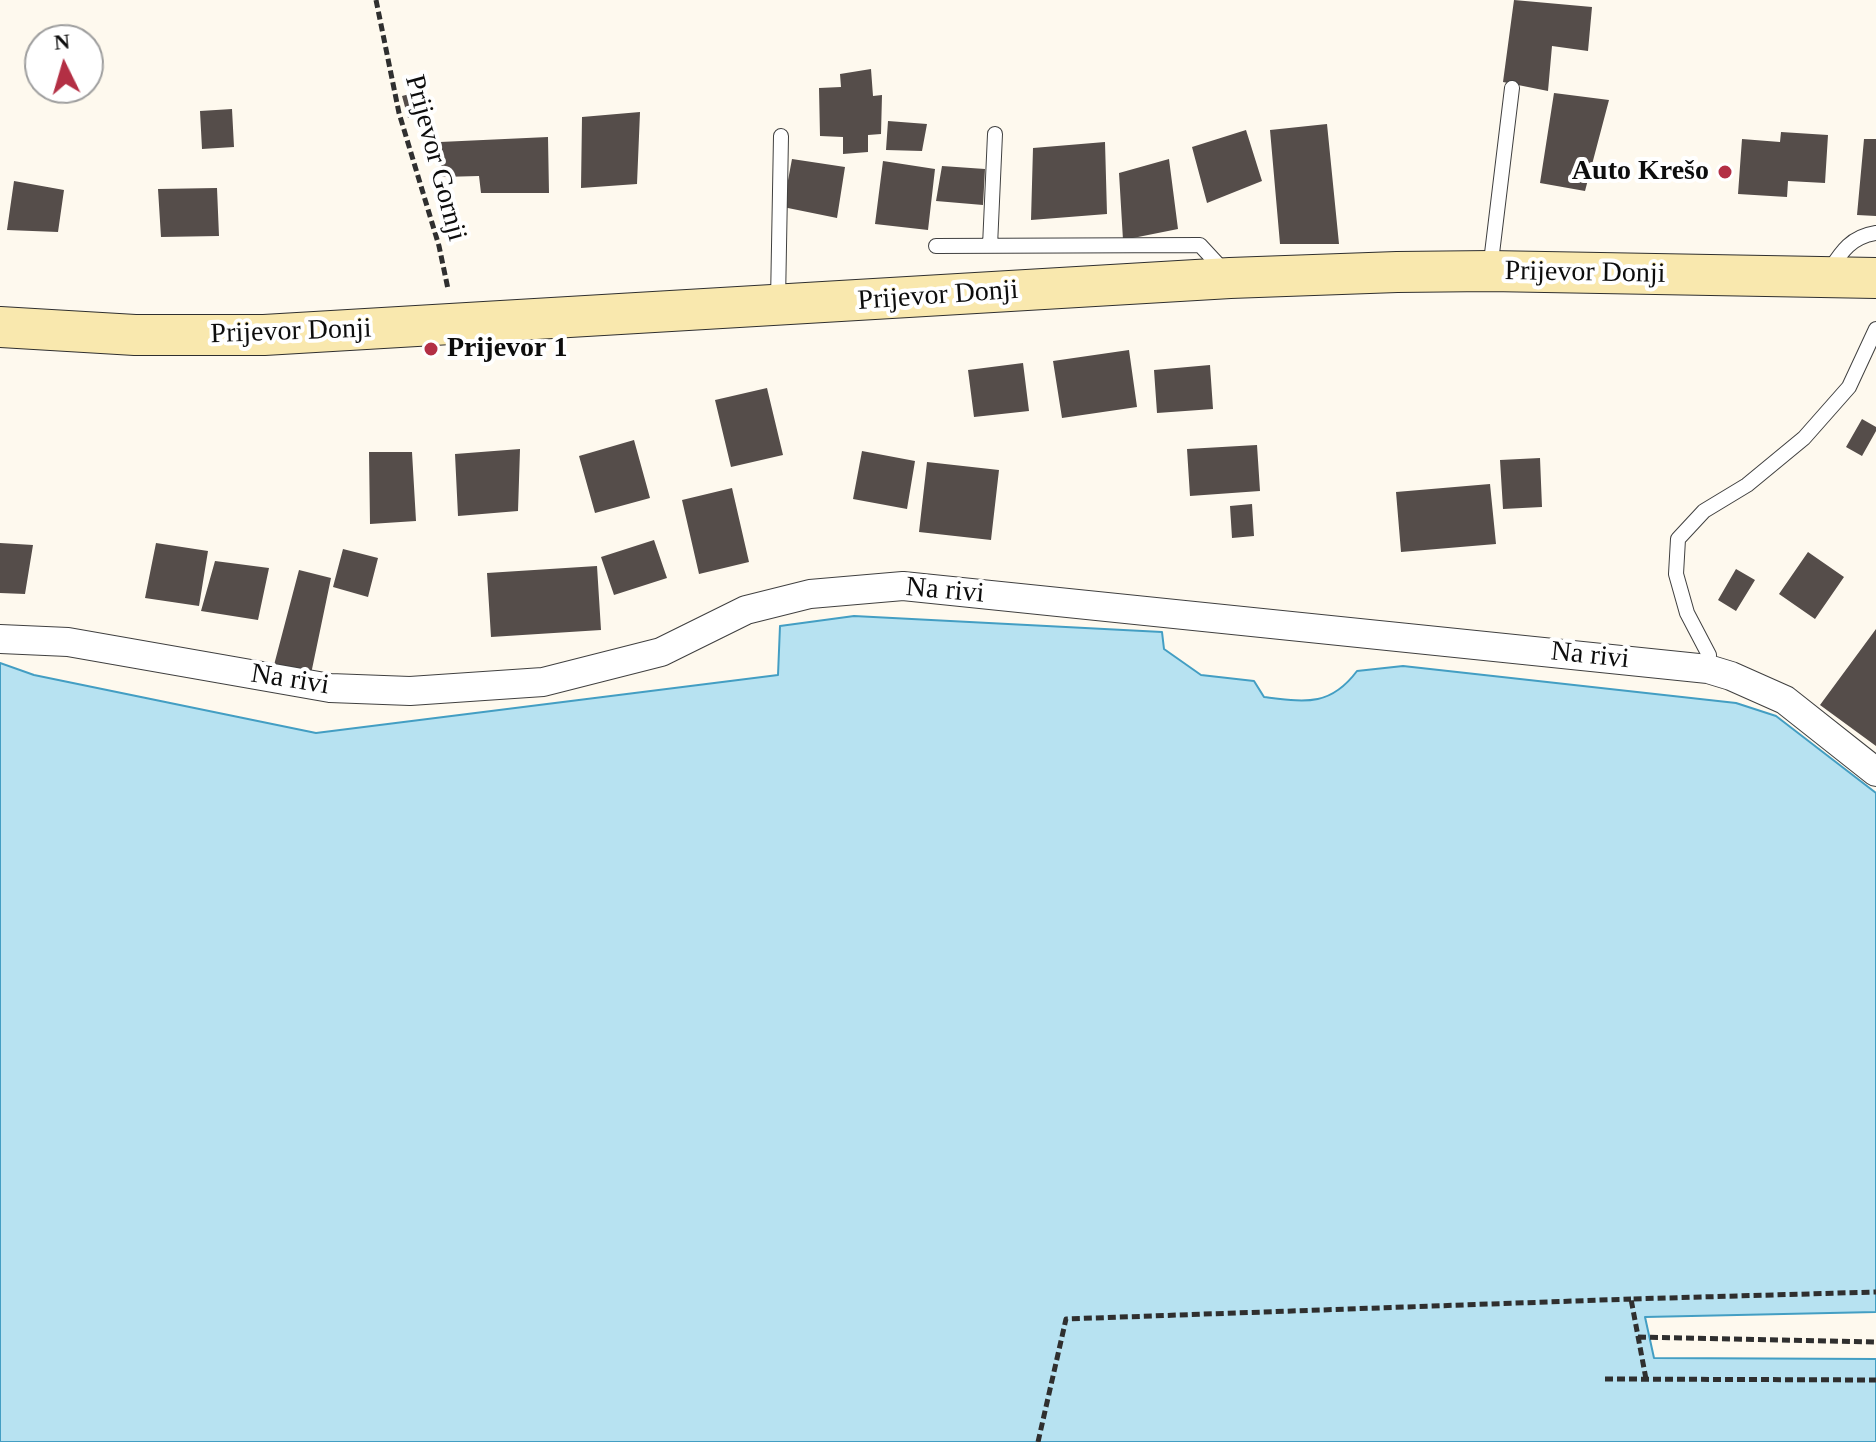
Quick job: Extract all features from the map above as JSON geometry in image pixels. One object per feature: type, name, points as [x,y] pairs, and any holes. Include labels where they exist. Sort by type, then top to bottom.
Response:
[{"type":"main road","name":"Prijevor Donji","points":[[0,327],[135,335],[264,335],[1230,278],[1490,271],[1876,278]]},
{"type":"street","name":"Na rivi","points":[[0,639],[68,642],[330,688],[410,691],[543,682],[661,652],[746,610],[810,594],[903,586],[1708,669],[1785,700],[1876,772]]},
{"type":"lane","points":[[1490,271],[1512,88]]},
{"type":"lane","points":[[990,246],[995,134]]},
{"type":"lane","points":[[778,306],[781,136]]},
{"type":"lane","points":[[1824,277],[1846,245],[1862,236],[1876,233]]},
{"type":"lane","points":[[936,246],[1200,245],[1230,278]]},
{"type":"lane","points":[[1708,669],[1709,655],[1687,613],[1676,574],[1678,539],[1704,511],[1747,485],[1804,438],[1849,387],[1876,329]]},
{"type":"path","name":"Prijevor Gornji","points":[[376,0],[399,113],[439,246],[456,325]]},
{"type":"path","points":[[1038,1442],[1066,1319],[1876,1292]]},
{"type":"path","points":[[1631,1299],[1646,1379]]},
{"type":"path","points":[[1638,1337],[1876,1342]]},
{"type":"path","points":[[1605,1379],[1876,1380]]},
{"type":"water","points":[[854,616],[1162,632],[1164,649],[1201,675],[1254,681],[1264,697],[1279,699],[1316,699],[1337,691],[1357,671],[1403,666],[1736,703],[1776,716],[1876,793],[1876,1312],[1645,1317],[1654,1358],[1876,1359],[1876,1442],[0,1442],[0,663],[34,675],[316,733],[778,675],[780,626]]},
{"type":"building","points":[[1514,0],[1592,7],[1588,51],[1552,46],[1548,91],[1503,82]]},
{"type":"building","points":[[871,69],[873,96],[882,95],[881,134],[868,135],[868,152],[843,154],[843,137],[820,136],[819,88],[841,87],[840,74]]},
{"type":"building","points":[[425,90],[431,116],[408,118],[402,96]]},
{"type":"building","points":[[1554,93],[1609,100],[1585,191],[1540,183]]},
{"type":"building","points":[[232,109],[234,147],[202,149],[200,111]]},
{"type":"building","points":[[640,112],[637,184],[581,188],[582,117]]},
{"type":"building","points":[[888,121],[927,124],[922,151],[886,150]]},
{"type":"building","points":[[1327,124],[1339,244],[1280,244],[1270,130]]},
{"type":"building","points":[[1246,130],[1262,181],[1207,203],[1192,147]]},
{"type":"building","points":[[1781,132],[1828,135],[1825,183],[1788,181],[1787,197],[1738,194],[1742,139],[1780,142]]},
{"type":"building","points":[[548,137],[549,193],[481,193],[479,176],[442,177],[440,142]]},
{"type":"building","points":[[1864,139],[1876,139],[1876,216],[1857,215]]},
{"type":"building","points":[[1105,142],[1107,214],[1031,220],[1033,148]]},
{"type":"building","points":[[792,159],[845,167],[837,218],[783,207]]},
{"type":"building","points":[[1169,159],[1178,229],[1123,240],[1119,173]]},
{"type":"building","points":[[883,161],[935,169],[928,230],[875,224]]},
{"type":"building","points":[[942,166],[985,169],[983,205],[936,201]]},
{"type":"building","points":[[14,181],[64,190],[58,232],[7,230]]},
{"type":"building","points":[[217,188],[219,236],[161,237],[158,189]]},
{"type":"building","points":[[1129,350],[1137,407],[1062,418],[1053,361]]},
{"type":"building","points":[[1023,363],[1029,411],[974,417],[968,370]]},
{"type":"building","points":[[1210,365],[1213,409],[1157,413],[1154,370]]},
{"type":"building","points":[[767,388],[783,455],[731,467],[715,400]]},
{"type":"building","points":[[1862,419],[1876,427],[1876,431],[1862,456],[1846,447]]},
{"type":"building","points":[[634,440],[650,498],[595,513],[579,456]]},
{"type":"building","points":[[1257,445],[1260,491],[1190,496],[1187,449]]},
{"type":"building","points":[[520,449],[518,511],[458,516],[455,454]]},
{"type":"building","points":[[862,451],[915,461],[907,509],[853,499]]},
{"type":"building","points":[[369,452],[412,452],[416,521],[370,524]]},
{"type":"building","points":[[1540,458],[1542,507],[1503,509],[1500,460]]},
{"type":"building","points":[[927,462],[999,470],[991,540],[919,532]]},
{"type":"building","points":[[1490,484],[1496,544],[1401,552],[1396,492]]},
{"type":"building","points":[[732,488],[749,562],[699,574],[682,500]]},
{"type":"building","points":[[1252,504],[1254,536],[1232,538],[1230,506]]},
{"type":"building","points":[[654,540],[667,578],[614,595],[601,557]]},
{"type":"building","points":[[0,543],[33,545],[25,594],[0,593]]},
{"type":"building","points":[[156,543],[208,551],[199,606],[145,598]]},
{"type":"building","points":[[343,549],[378,558],[368,597],[333,587]]},
{"type":"building","points":[[1808,552],[1844,577],[1815,619],[1779,594]]},
{"type":"building","points":[[215,561],[269,568],[258,620],[201,611]]},
{"type":"building","points":[[597,566],[601,630],[491,637],[487,573]]},
{"type":"building","points":[[1736,569],[1755,580],[1736,611],[1718,600]]},
{"type":"building","points":[[299,570],[331,578],[311,674],[274,665]]},
{"type":"building","points":[[1876,629],[1876,746],[1820,705]]},
{"type":"place","name":"Auto Krešo","points":[[1725,172]]},
{"type":"place","name":"Prijevor 1","points":[[431,349]]}]
